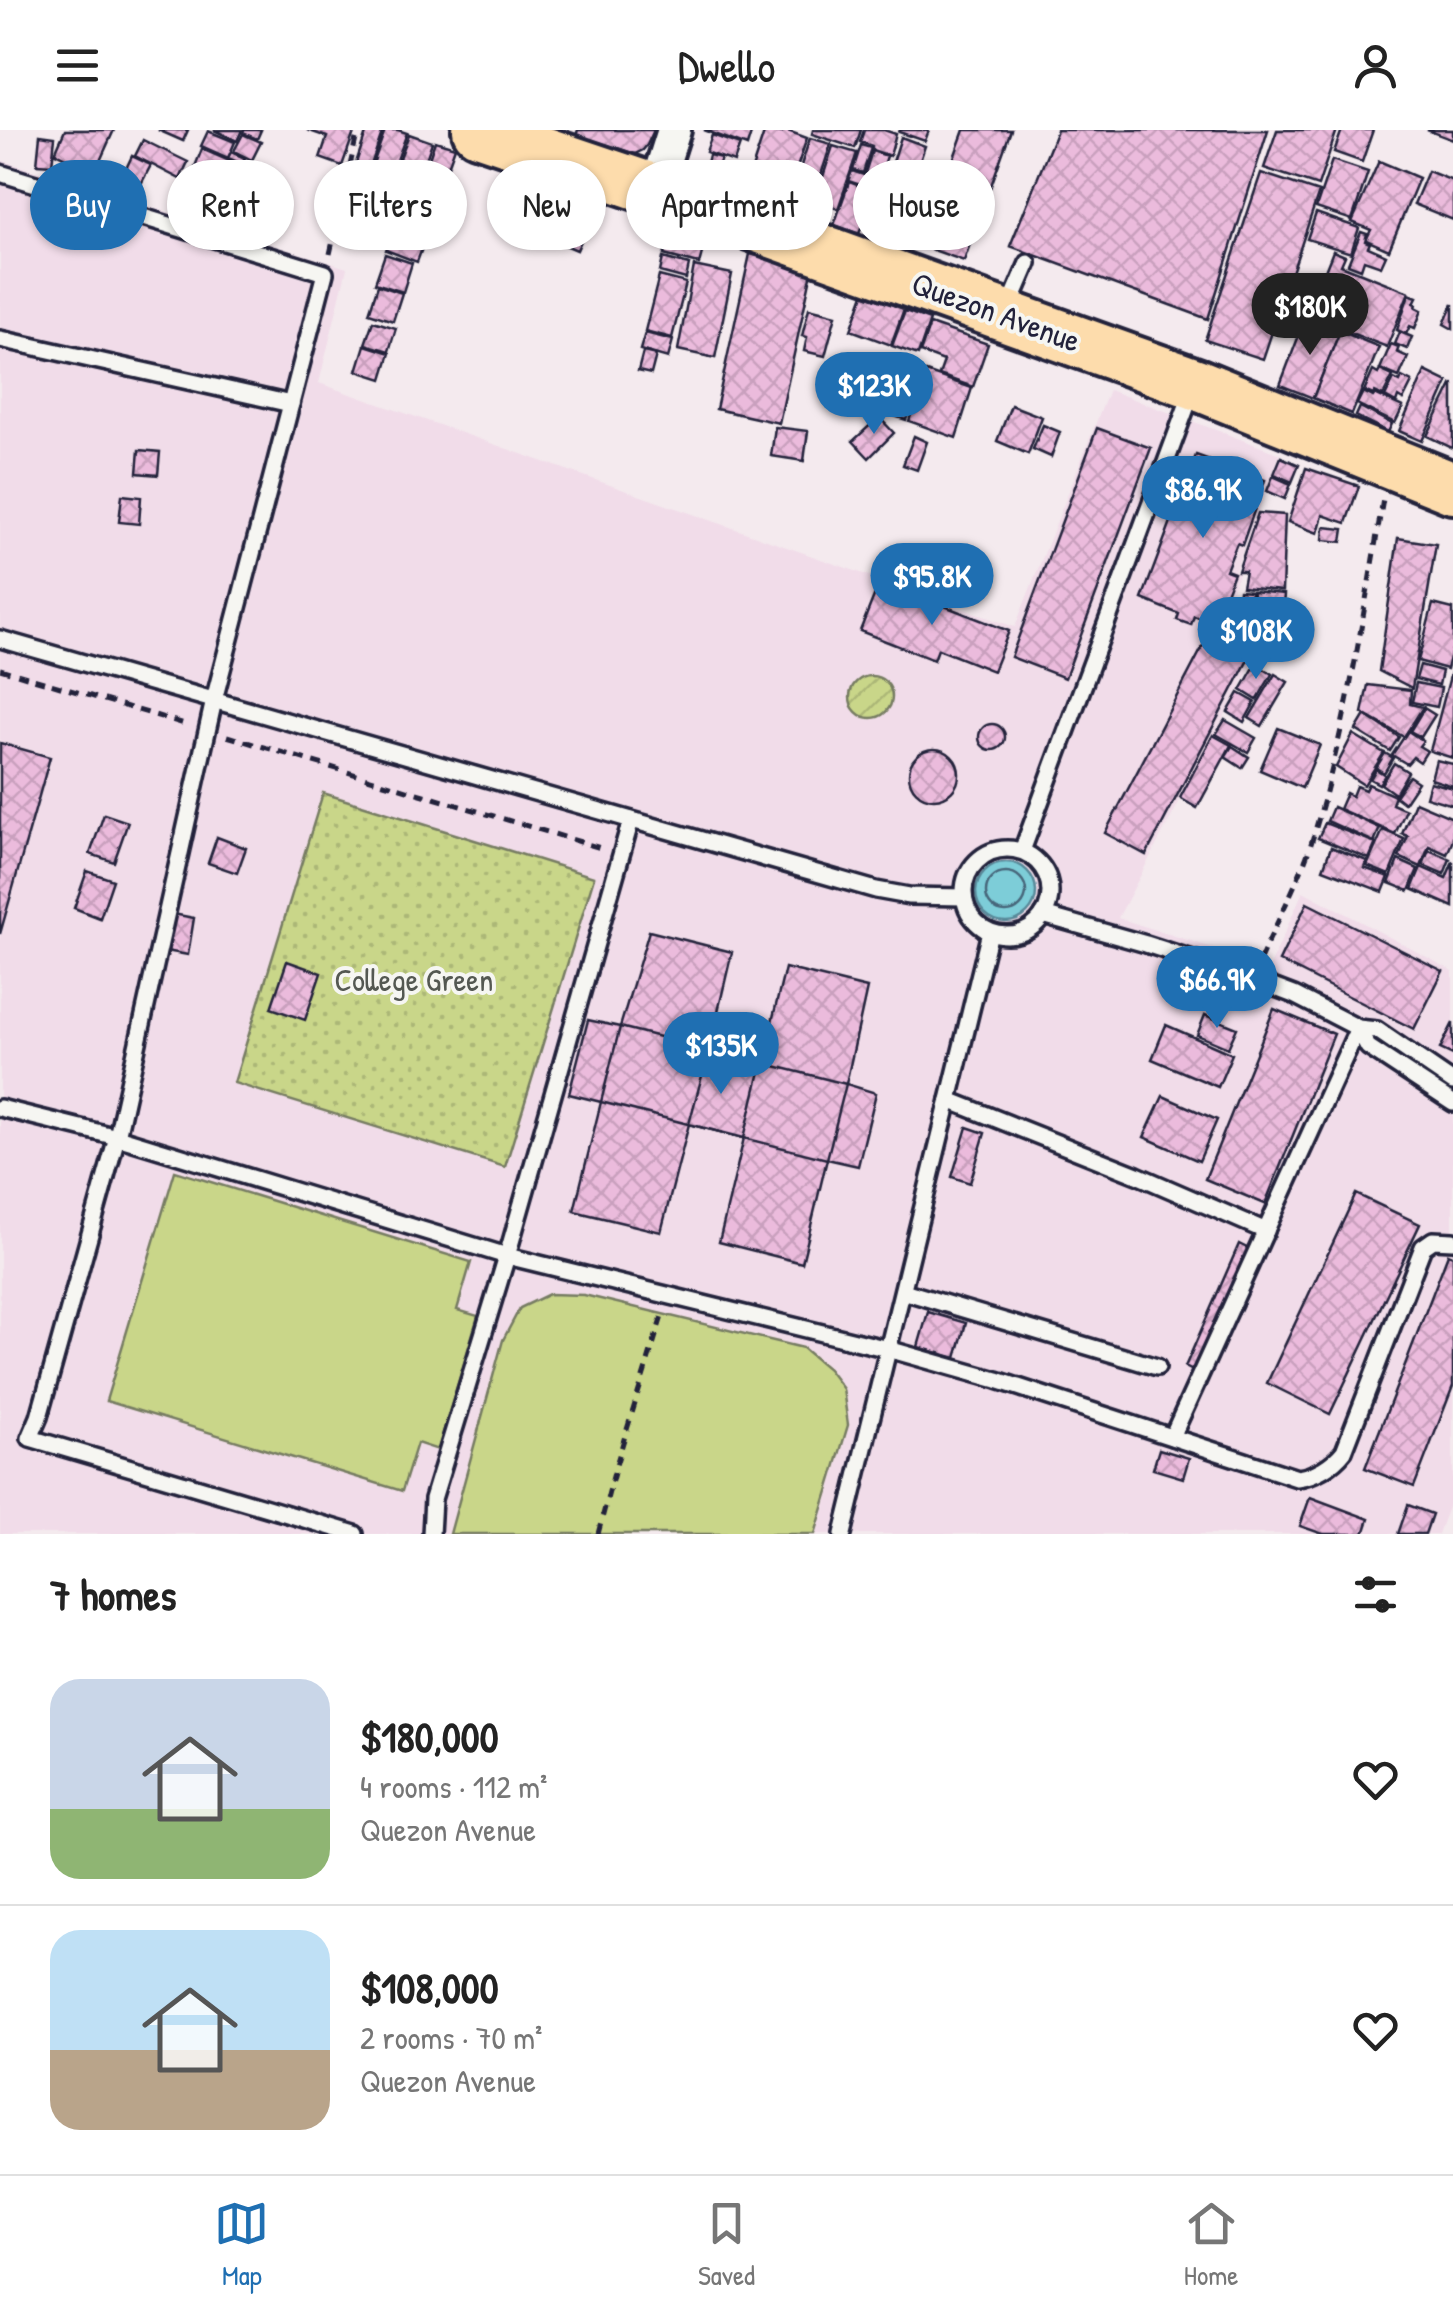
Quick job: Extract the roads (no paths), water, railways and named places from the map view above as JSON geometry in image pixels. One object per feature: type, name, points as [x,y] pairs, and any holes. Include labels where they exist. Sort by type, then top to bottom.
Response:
[{"type":"main road","name":"Quezon Avenue","points":[[478,130],[626,180]]},
{"type":"main road","name":"Quezon Avenue","points":[[822,250],[1196,384],[1453,488]]},
{"type":"street","points":[[664,160],[674,130]]},
{"type":"lane","points":[[0,173],[325,273],[214,700],[117,1137],[39,1418],[30,1438],[355,1534]]},
{"type":"lane","points":[[1006,316],[1028,262]]},
{"type":"lane","points":[[0,339],[291,404]]},
{"type":"lane","points":[[1022,851],[1196,384]]},
{"type":"lane","points":[[0,638],[876,890],[908,896],[964,898]]},
{"type":"lane","points":[[431,1534],[434,1499],[508,1256],[631,820]]},
{"type":"lane","points":[[997,849],[1022,851],[1042,867],[1048,878],[1048,904],[1043,915],[1025,931],[1002,935],[990,932],[972,918],[964,898],[968,872],[975,862],[997,849]]},
{"type":"lane","points":[[1043,915],[1146,944],[1294,996],[1358,1028],[1378,1031],[1453,1082]]},
{"type":"lane","points":[[843,1534],[990,932]]},
{"type":"lane","points":[[1358,1028],[1368,1048],[1453,1103]]},
{"type":"lane","points":[[1172,1437],[1358,1028]]},
{"type":"lane","points":[[949,1100],[1266,1231]]},
{"type":"lane","points":[[0,1108],[117,1137],[508,1256],[888,1349],[997,1380],[1297,1478],[1309,1476],[1333,1462],[1344,1450],[1424,1247],[1433,1240],[1453,1241]]},
{"type":"lane","points":[[902,1291],[1156,1366]]},
{"type":"water","points":[[1006,862],[1027,871],[1036,892],[1027,913],[1006,922],[985,913],[976,892],[985,871]]},
{"type":"park label","name":"College Green","points":[[414,980]]}]
